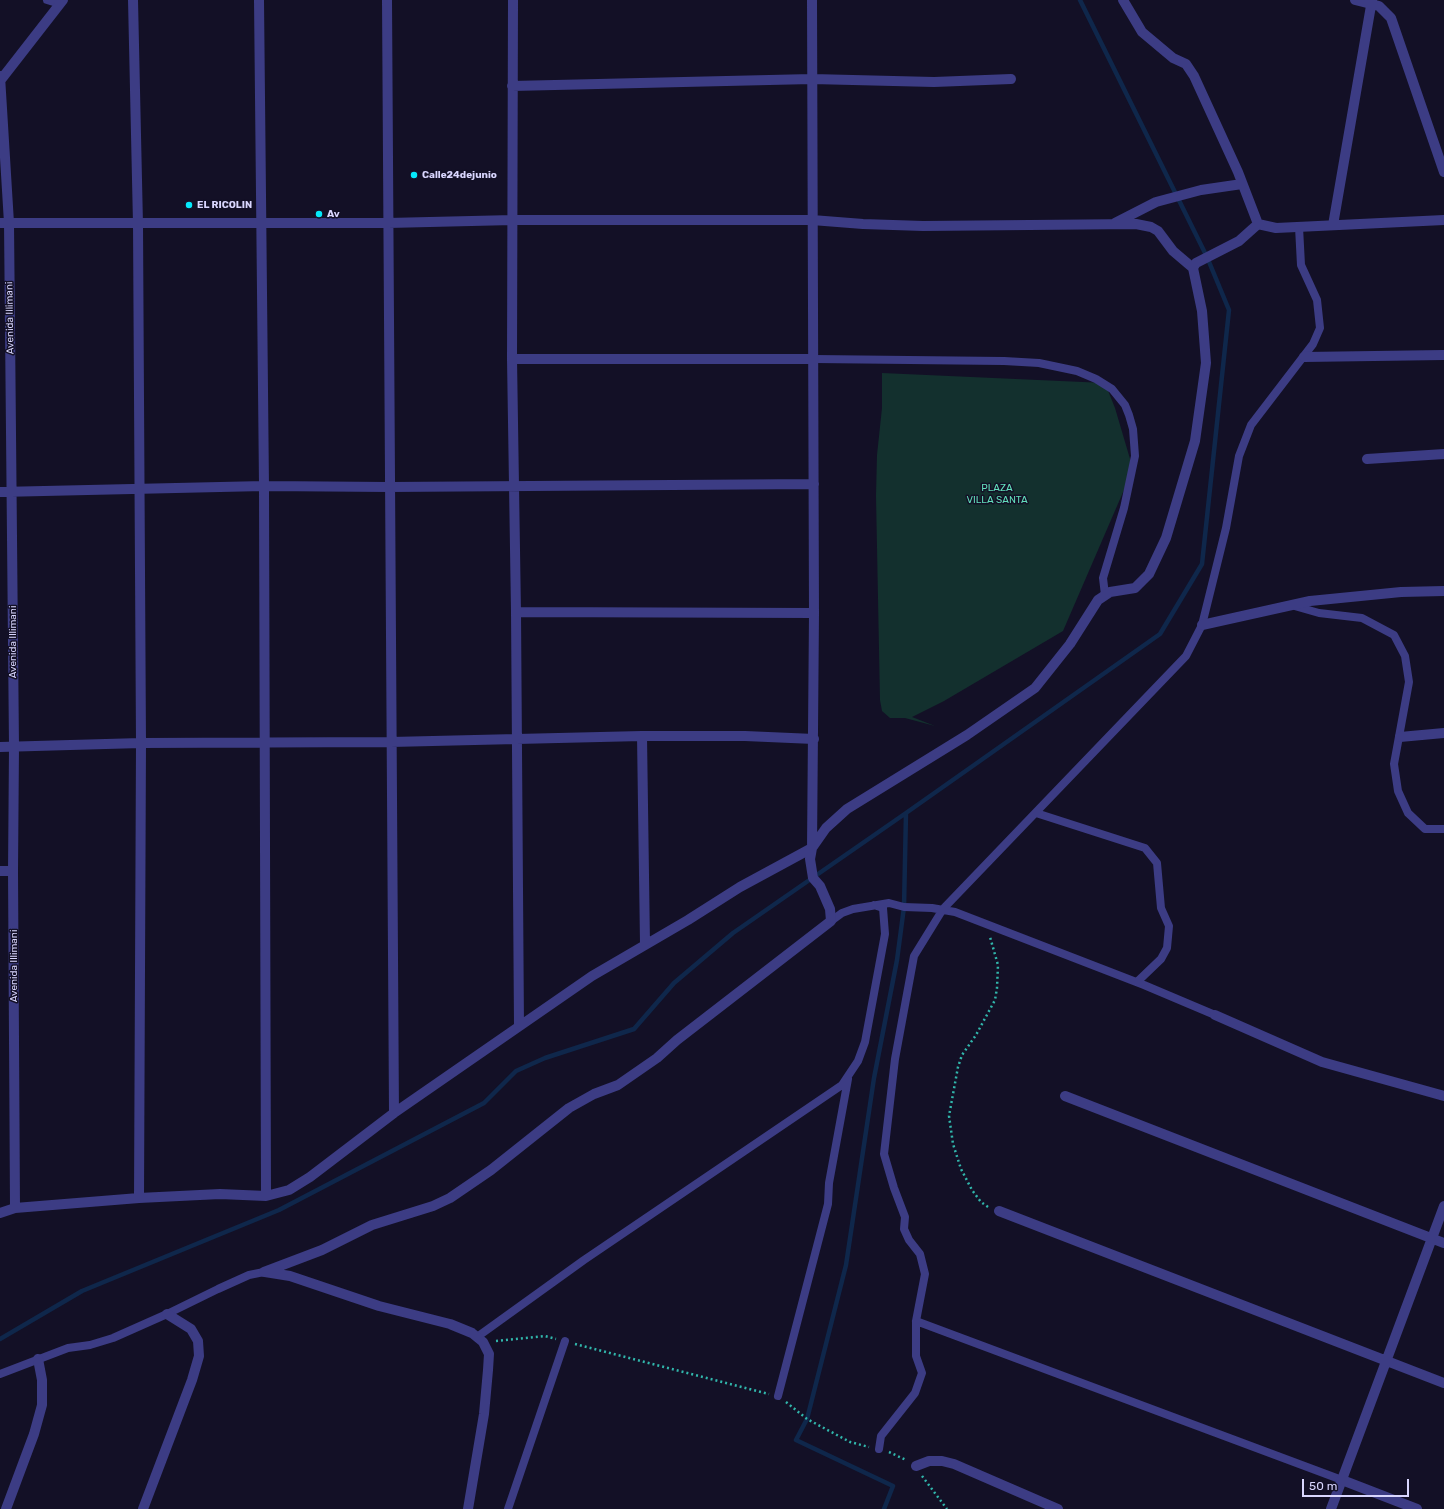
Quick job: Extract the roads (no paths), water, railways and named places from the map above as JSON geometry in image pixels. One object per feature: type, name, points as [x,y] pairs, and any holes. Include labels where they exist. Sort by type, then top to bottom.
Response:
[{"type":"street","points":[[133,0],[138,222],[140,488],[141,743],[139,1198]]},
{"type":"street","points":[[259,0],[266,742],[266,1196]]},
{"type":"street","points":[[387,0],[394,1113]]},
{"type":"street","points":[[513,0],[512,359],[520,1026]]},
{"type":"street","points":[[264,1272],[338,1242],[372,1225],[433,1206],[450,1198],[491,1170],[569,1108],[594,1094],[618,1085],[657,1058],[666,1049],[831,921],[830,909],[820,886],[813,878],[810,859],[812,848],[814,738],[812,0]]},
{"type":"street","points":[[1123,0],[1142,32],[1173,58],[1186,64],[1194,76],[1258,224]]},
{"type":"street","points":[[1355,0],[1372,2],[1384,11],[1390,18],[1444,172]]},
{"type":"street","points":[[0,80],[62,2]]},
{"type":"street","points":[[1333,225],[1372,2]]},
{"type":"street","name":"Avenida Illimani","points":[[0,76],[4,223],[11,361],[16,1208]]},
{"type":"street","points":[[512,86],[812,80],[934,82],[1011,79]]},
{"type":"street","points":[[1112,224],[1156,202],[1201,190],[1242,184]]},
{"type":"street","points":[[0,1213],[16,1208],[139,1198],[220,1194],[266,1196],[289,1190],[310,1177],[394,1113],[592,976],[688,920],[740,887],[812,848],[826,828],[847,810],[967,735],[1035,688],[1070,644],[1098,600],[1110,592],[1135,588],[1149,574],[1166,538],[1196,441],[1206,362],[1202,310],[1193,268],[1183,260],[1164,237],[1154,229],[1143,225],[923,226],[863,224],[812,220],[513,220],[388,223],[4,223]]},
{"type":"street","points":[[1258,224],[1276,228],[1444,220]]},
{"type":"street","points":[[1193,268],[1196,263],[1239,240],[1258,224]]},
{"type":"street","points":[[1304,357],[1444,355]]},
{"type":"street","points":[[512,359],[814,359]]},
{"type":"street","points":[[0,361],[11,361]]},
{"type":"street","points":[[1367,459],[1444,454]]},
{"type":"street","points":[[0,492],[264,486],[389,488],[814,484]]},
{"type":"street","points":[[1202,625],[1310,601],[1393,592],[1444,591]]},
{"type":"street","points":[[516,612],[814,613]]},
{"type":"street","points":[[1400,737],[1444,733]]},
{"type":"street","points":[[0,747],[141,743],[391,742],[642,736],[814,738]]},
{"type":"street","points":[[642,736],[645,944]]},
{"type":"street","points":[[0,871],[13,871]]},
{"type":"street","points":[[1215,1015],[1322,1062],[1444,1096]]},
{"type":"street","points":[[1065,1096],[1444,1243]]},
{"type":"street","points":[[1331,1509],[1444,1206]]},
{"type":"street","points":[[999,1211],[1444,1383]]},
{"type":"street","points":[[264,1272],[290,1276],[379,1306],[450,1324],[472,1333],[480,1340],[489,1354],[488,1370],[484,1414],[468,1509]]},
{"type":"street","points":[[143,1509],[192,1380],[199,1356],[198,1341],[191,1329],[167,1314]]},
{"type":"street","points":[[6,1509],[34,1434],[42,1405],[42,1380],[38,1359]]},
{"type":"street","points":[[916,1466],[929,1461],[942,1461],[954,1464],[1058,1509]]},
{"type":"street","points":[[1342,1480],[1417,1509]]},
{"type":"lane","points":[[48,0],[62,2]]},
{"type":"lane","points":[[879,1449],[881,1436],[915,1393],[922,1373],[916,1356],[916,1321],[925,1274],[920,1254],[909,1240],[904,1229],[905,1217],[894,1188],[884,1154],[895,1059],[914,956],[944,909],[1186,656],[1202,625],[1226,528],[1239,456],[1251,425],[1304,357],[1313,344],[1320,328],[1317,300],[1301,265],[1299,227]]},
{"type":"lane","points":[[814,359],[1033,362],[1077,371],[1096,378],[1112,389],[1125,405],[1129,415],[1133,429],[1135,456],[1124,508],[1103,578],[1105,596]]},
{"type":"lane","points":[[1290,605],[1319,613],[1362,618],[1394,635],[1405,656],[1409,682],[1394,764],[1398,791],[1408,813],[1425,829],[1444,829]]},
{"type":"lane","points":[[1036,813],[1145,848],[1157,863],[1161,908],[1168,926],[1167,948],[1161,958],[1137,982]]},
{"type":"lane","points":[[831,921],[842,913],[889,903],[904,907],[944,909],[983,922],[1137,982],[1215,1015]]},
{"type":"lane","points":[[480,1340],[584,1260],[842,1085],[858,1061],[865,1042],[885,934],[883,908],[874,905]]},
{"type":"lane","points":[[778,1396],[828,1204],[829,1183],[848,1077]]},
{"type":"lane","points":[[0,1374],[68,1348],[90,1345],[113,1338],[249,1275],[264,1272]]},
{"type":"lane","points":[[916,1321],[1342,1480]]},
{"type":"lane","points":[[508,1509],[565,1341]]},
{"type":"waterway","points":[[884,1509],[893,1486],[796,1440],[807,1419],[846,1265],[874,1078],[897,960],[904,907],[906,813],[1160,634],[1202,564],[1229,310],[1207,257],[1080,0]]},
{"type":"waterway","points":[[0,1339],[82,1291],[279,1210],[484,1103],[516,1071],[545,1058],[634,1029],[674,983],[733,933],[906,813]]},
{"type":"place","name":"Calle24dejunio","points":[[414,175]]},
{"type":"place","name":"EL RICOLIN","points":[[189,205]]},
{"type":"place","name":"Av","points":[[319,214]]},
{"type":"park label","name":"PLAZA VILLA SANTA","points":[[997,494]]}]
